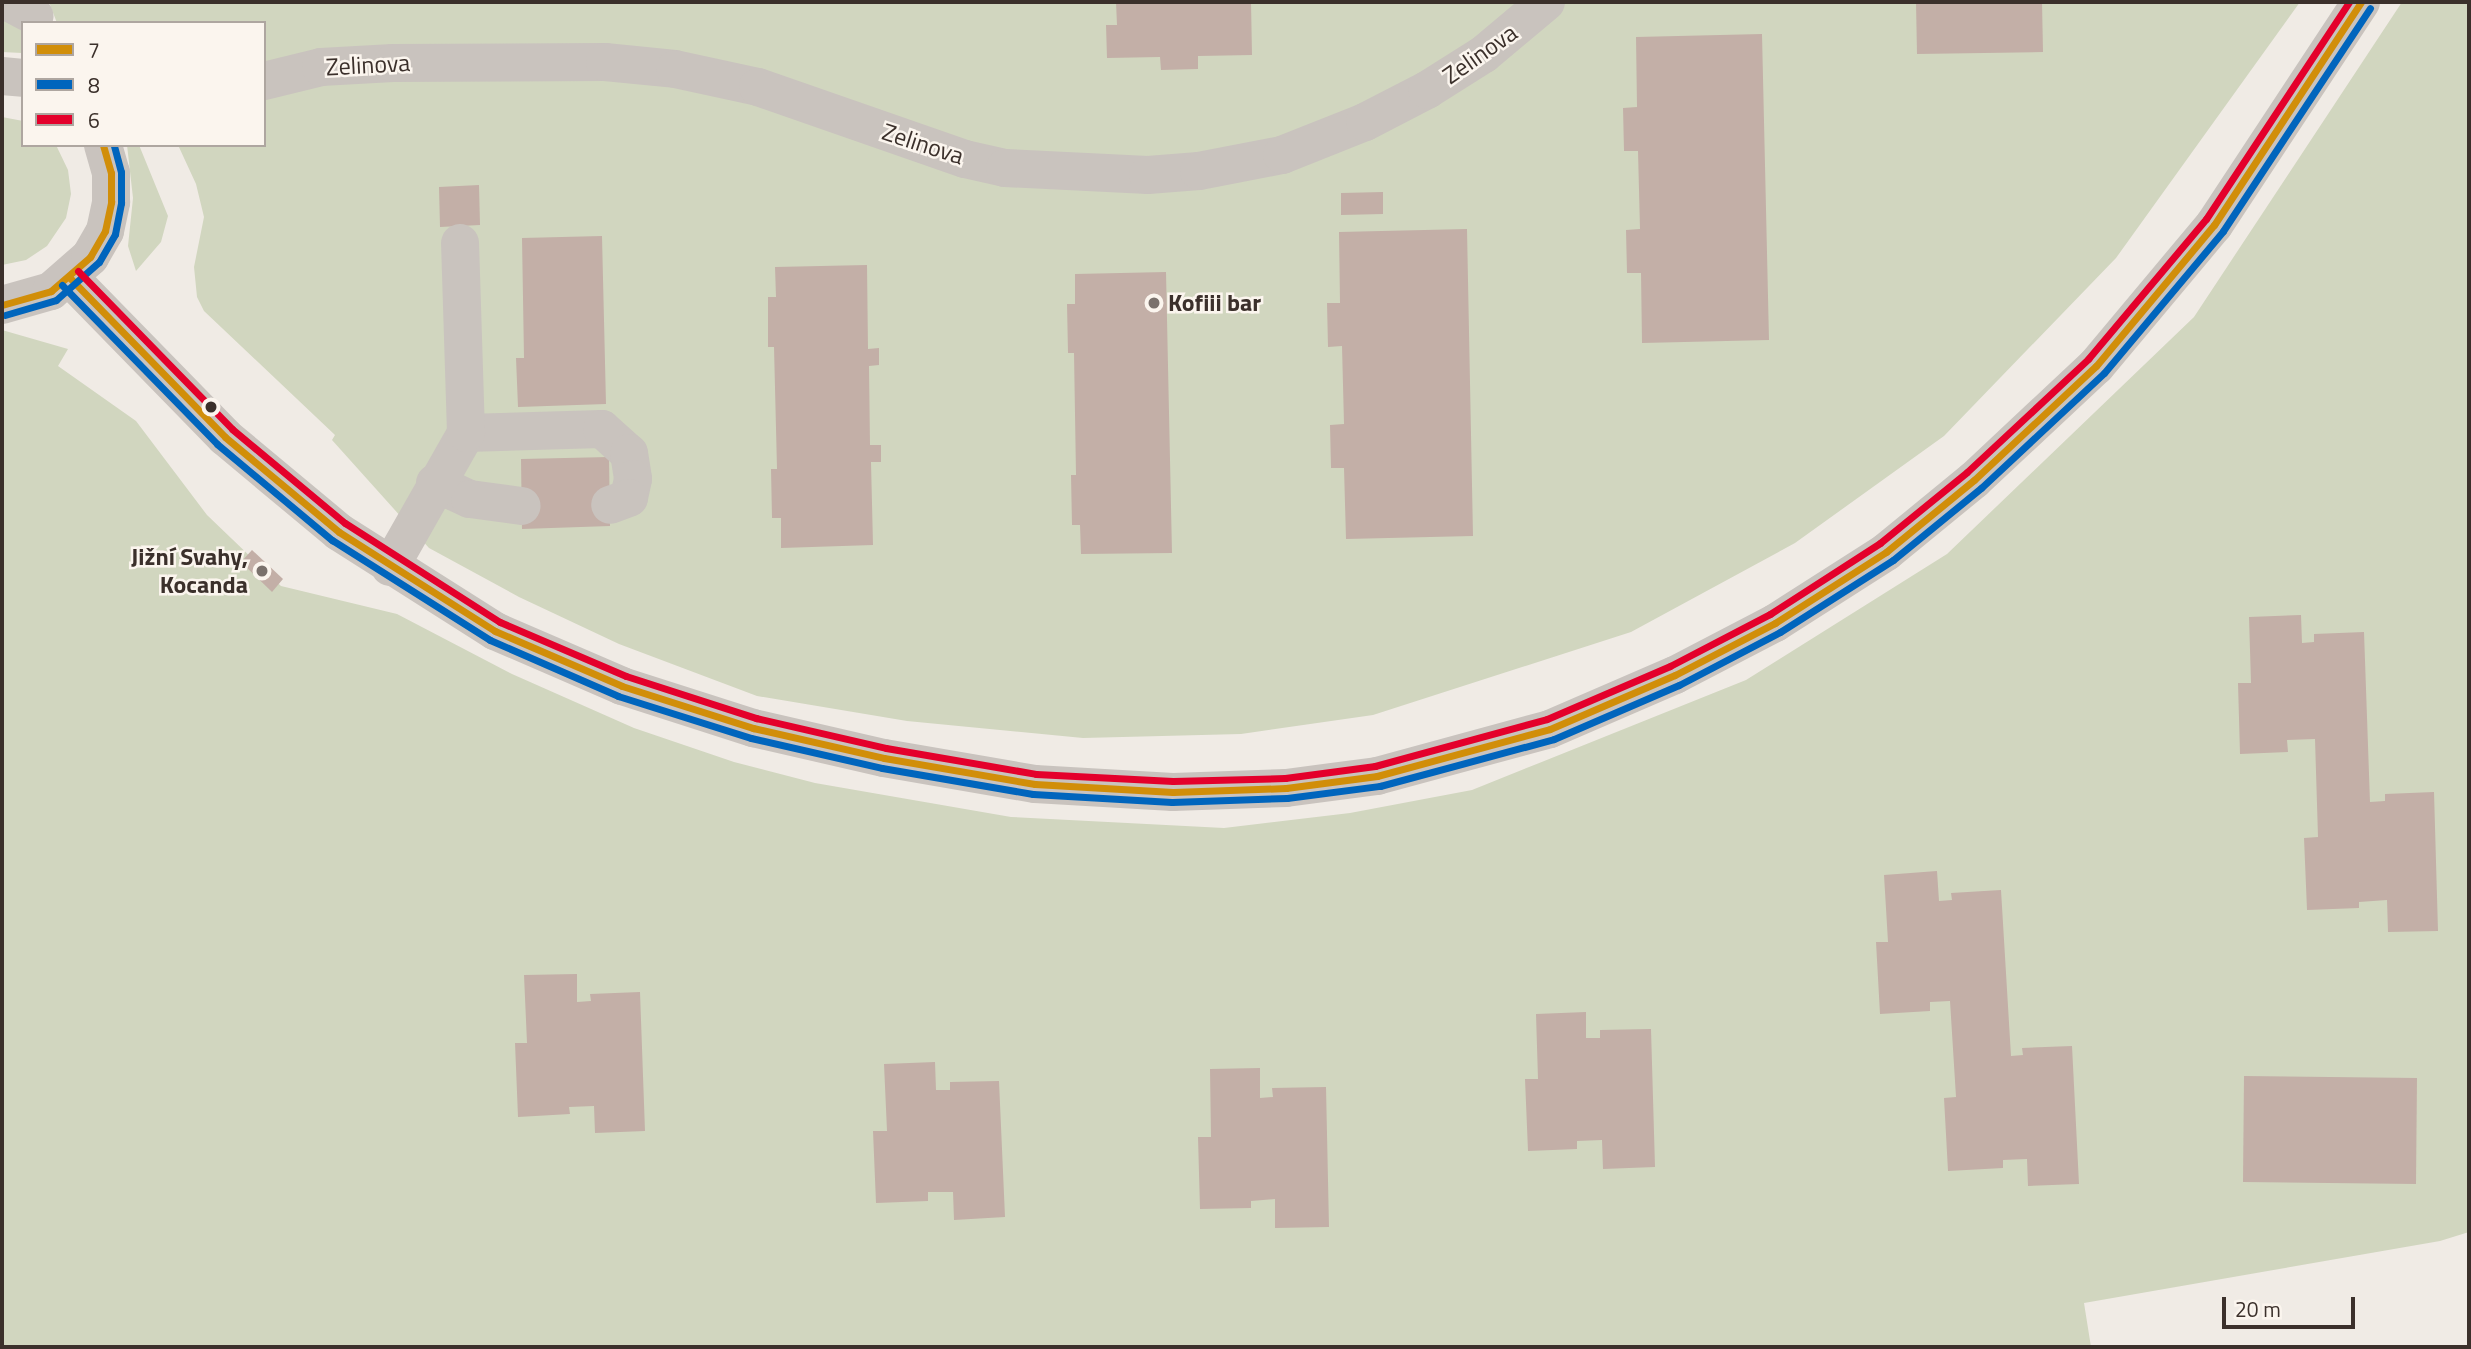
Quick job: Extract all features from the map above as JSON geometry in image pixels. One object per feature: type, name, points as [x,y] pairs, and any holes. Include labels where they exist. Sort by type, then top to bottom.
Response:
[{"type":"street","name":"Zelinova","points":[[266,81],[321,67],[393,63],[605,62],[675,69],[758,87],[965,159],[1006,168],[1148,175],[1240,165],[1336,135],[1427,90],[1484,54],[1546,2]]},
{"type":"street","points":[[71,278],[225,437],[302,503],[390,567],[495,631],[688,709],[884,758],[1035,784],[1173,792],[1286,788],[1377,776],[1550,729],[1650,686],[1774,624],[1886,552],[1974,480],[2096,366],[2214,225],[2361,2]]},
{"type":"street","points":[[2,76],[21,78]]},
{"type":"street","points":[[2,305],[41,297],[71,278],[94,251],[109,217],[112,187],[106,147]]},
{"type":"street","points":[[390,567],[466,433],[460,243]]},
{"type":"street","points":[[466,433],[602,429],[629,453],[633,479],[629,498],[610,505]]},
{"type":"street","points":[[435,484],[470,499],[522,506]]},
{"type":"green space","points":[[49,2],[2300,2],[2116,258],[1944,436],[1795,543],[1631,632],[1373,715],[1241,734],[1083,738],[907,721],[757,696],[619,644],[519,597],[429,548],[332,440],[335,435],[204,311],[197,297],[194,267],[204,217],[196,184],[179,147],[266,147],[266,21],[56,21]]},
{"type":"green space","points":[[2402,2],[2469,2],[2469,1232],[2440,1241],[2084,1303],[2091,1347],[2,1347],[2,330],[68,349],[58,366],[136,421],[207,515],[281,586],[397,614],[512,674],[634,728],[734,762],[815,783],[1011,817],[1224,828],[1350,813],[1472,790],[1746,680],[1947,554],[2194,317]]},
{"type":"green space","points":[[2,15],[21,30],[21,53],[2,52]]},
{"type":"green space","points":[[2,117],[21,121],[21,147],[57,147],[68,170],[71,194],[66,218],[47,246],[26,260],[2,265]]},
{"type":"green space","points":[[127,147],[140,147],[168,216],[161,242],[136,271],[128,246],[133,198]]},
{"type":"building","points":[[1116,2],[1251,2],[1252,55],[1198,56],[1198,69],[1161,70],[1160,57],[1107,58],[1106,25],[1117,25]]},
{"type":"building","points":[[1916,2],[2042,2],[2043,52],[1917,54]]},
{"type":"building","points":[[1762,34],[1769,340],[1642,343],[1641,273],[1627,273],[1626,230],[1640,229],[1638,151],[1624,151],[1623,108],[1637,107],[1636,37]]},
{"type":"building","points":[[479,185],[480,225],[440,227],[439,187]]},
{"type":"building","points":[[1383,192],[1383,214],[1341,215],[1341,193]]},
{"type":"building","points":[[1467,229],[1473,536],[1346,539],[1344,468],[1331,468],[1330,425],[1344,424],[1342,346],[1328,347],[1327,303],[1340,303],[1339,232]]},
{"type":"building","points":[[602,236],[606,404],[518,407],[516,358],[524,358],[522,238]]},
{"type":"building","points":[[867,265],[868,349],[879,348],[879,365],[869,366],[870,445],[881,445],[881,462],[871,462],[873,545],[781,548],[781,518],[772,518],[771,469],[777,469],[774,347],[768,347],[768,297],[776,297],[775,267]]},
{"type":"building","points":[[1166,272],[1172,553],[1081,554],[1080,525],[1072,525],[1071,475],[1076,475],[1074,353],[1068,353],[1067,304],[1075,304],[1075,274]]},
{"type":"building","points":[[609,457],[610,526],[522,529],[521,459]]},
{"type":"building","name":"Jižní Svahy, Kocanda","points":[[252,550],[283,579],[272,592],[241,562]]},
{"type":"building","points":[[2301,615],[2302,643],[2314,642],[2314,634],[2364,632],[2370,802],[2385,801],[2385,794],[2434,792],[2438,931],[2388,932],[2387,900],[2359,902],[2359,908],[2307,910],[2304,838],[2318,837],[2315,739],[2287,740],[2288,752],[2240,754],[2238,683],[2251,683],[2249,617]]},
{"type":"building","points":[[1937,871],[1939,901],[1952,900],[1951,893],[2001,890],[2011,1056],[2023,1055],[2022,1048],[2072,1046],[2079,1184],[2028,1186],[2027,1159],[2003,1160],[2003,1168],[1948,1171],[1944,1098],[1956,1097],[1950,1001],[1930,1002],[1930,1011],[1880,1014],[1876,942],[1888,942],[1884,875]]},
{"type":"building","points":[[577,974],[577,1002],[591,1001],[590,994],[640,992],[645,1131],[595,1133],[594,1106],[569,1107],[570,1114],[518,1117],[515,1043],[527,1043],[524,975]]},
{"type":"building","points":[[1586,1012],[1586,1038],[1600,1038],[1600,1030],[1651,1029],[1655,1167],[1603,1169],[1602,1140],[1577,1141],[1577,1149],[1528,1151],[1525,1079],[1538,1079],[1536,1014]]},
{"type":"building","points":[[935,1062],[936,1090],[950,1090],[950,1082],[999,1081],[1005,1217],[954,1220],[953,1192],[928,1192],[928,1201],[876,1203],[873,1131],[887,1131],[884,1064]]},
{"type":"building","points":[[1260,1068],[1260,1098],[1273,1097],[1272,1088],[1326,1087],[1329,1227],[1275,1228],[1275,1199],[1251,1201],[1251,1208],[1200,1209],[1198,1137],[1211,1137],[1210,1069]]},
{"type":"building","points":[[2244,1076],[2417,1078],[2416,1184],[2243,1182]]},
{"type":"transit line","name":"6","points":[[78,271],[232,429],[345,523],[500,622],[626,676],[756,718],[886,748],[1036,774],[1173,781],[1285,778],[1375,766],[1547,719],[1670,666],[1770,614],[1880,543],[1967,472],[2088,359],[2206,219],[2349,2]]},
{"type":"transit line","name":"7","points":[[70,278],[225,437],[339,532],[495,631],[622,686],[753,728],[884,758],[1035,784],[1173,792],[1286,788],[1377,776],[1550,729],[1675,675],[1775,623],[1886,552],[1974,480],[2096,366],[2214,225],[2361,2]]},
{"type":"transit line","name":"8","points":[[62,285],[217,444],[332,540],[490,640],[618,696],[751,738],[882,768],[1033,794],[1172,802],[1287,798],[1380,786],[1554,739],[1679,685],[1780,632],[1893,560],[1981,488],[2104,373],[2223,231],[2370,8]]},
{"type":"transit line","name":"7","points":[[2,305],[51,291],[90,257],[105,231],[111,202],[111,173],[104,147]]},
{"type":"transit line","name":"8","points":[[5,315],[56,300],[99,262],[115,234],[121,203],[121,172],[115,147]]},
{"type":"place","name":"Kofiii bar","points":[[1154,303]]},
{"type":"place","name":"Jižní Svahy, Kocanda","points":[[262,571]]}]
